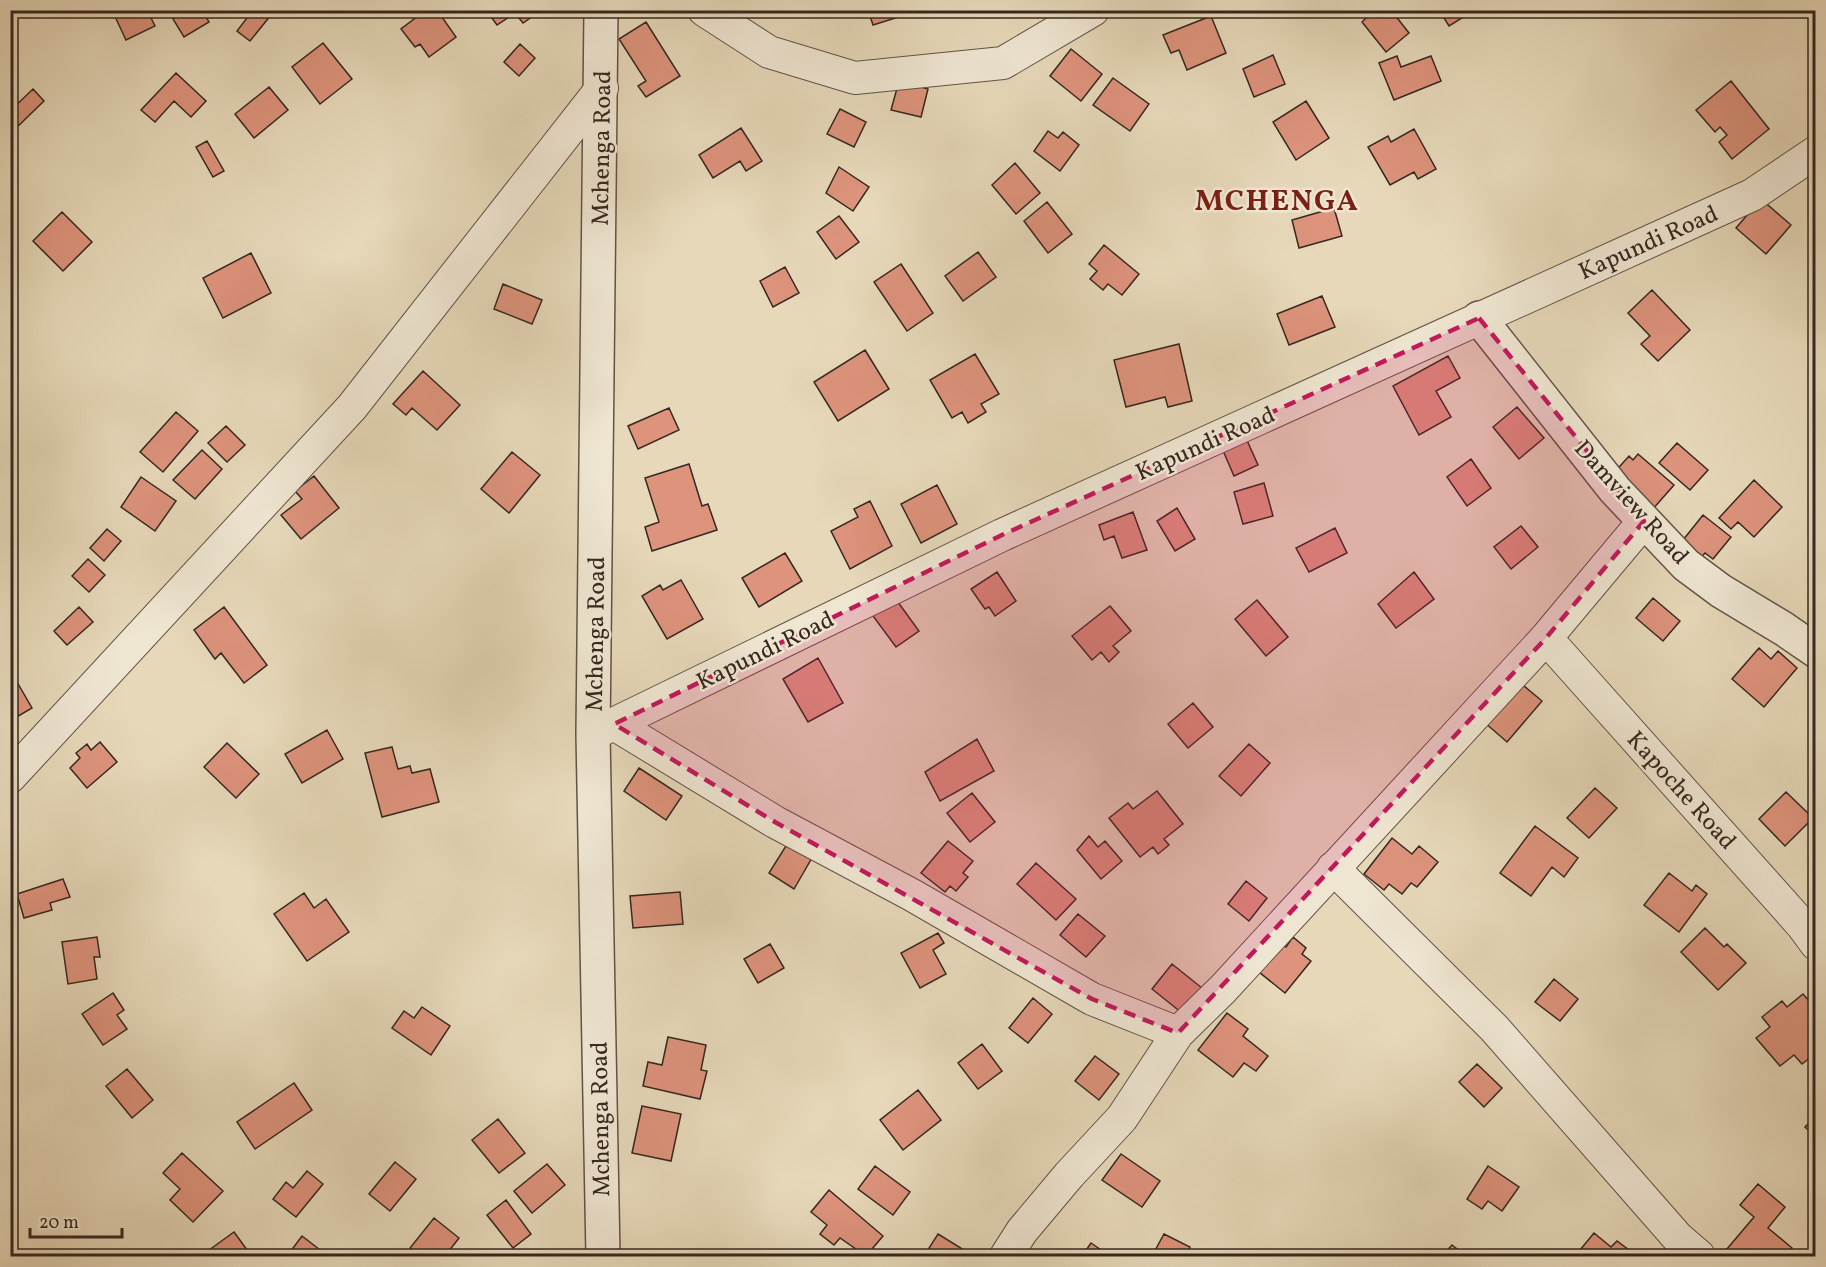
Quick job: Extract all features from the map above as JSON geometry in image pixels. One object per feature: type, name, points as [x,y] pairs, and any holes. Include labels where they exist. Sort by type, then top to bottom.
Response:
[{"type":"street","name":"Mchenga Road","points":[[601,10],[604,729],[603,1257]]},
{"type":"street","points":[[704,10],[769,52],[855,78],[1003,63],[1093,10]]},
{"type":"street","points":[[10,777],[352,407],[602,88]]},
{"type":"street","name":"Kapundi Road","points":[[604,729],[1002,535],[1752,195],[1815,152]]},
{"type":"street","name":"Damview Road","points":[[1479,318],[1615,490],[1686,565],[1720,591],[1784,629],[1815,651]]},
{"type":"street","points":[[1006,1257],[1022,1231],[1069,1175],[1122,1118],[1178,1033],[1223,988],[1546,638],[1644,521]]},
{"type":"street","name":"Kapoche Road","points":[[1546,638],[1802,925],[1815,944]]},
{"type":"street","points":[[604,729],[912,895],[1092,999],[1178,1033]]},
{"type":"street","points":[[1333,868],[1494,1028],[1678,1238],[1699,1257]]},
{"type":"highlighted area","points":[[1479,318],[1644,521],[1546,638],[1178,1033],[1092,999],[775,822],[614,724],[1002,535]]},
{"type":"building","points":[[112,10],[147,10],[155,26],[126,40]]},
{"type":"building","points":[[185,10],[202,10],[209,22],[184,37],[173,19]]},
{"type":"building","points":[[253,10],[265,10],[271,15],[250,41],[237,31]]},
{"type":"building","points":[[426,10],[437,10],[456,37],[429,57],[420,44],[415,47],[401,29]]},
{"type":"building","points":[[486,10],[534,10],[536,14],[523,23],[515,13],[497,25]]},
{"type":"building","points":[[868,10],[904,10],[905,15],[873,25]]},
{"type":"building","points":[[1374,10],[1391,10],[1409,33],[1386,52],[1362,22]]},
{"type":"building","points":[[1439,10],[1475,10],[1449,26]]},
{"type":"building","points":[[1211,16],[1226,53],[1187,70],[1179,50],[1171,53],[1163,35]]},
{"type":"building","points":[[646,22],[680,76],[646,97],[638,86],[646,81],[619,39]]},
{"type":"building","points":[[323,43],[352,79],[320,104],[292,67]]},
{"type":"building","points":[[520,44],[535,58],[519,76],[504,62]]},
{"type":"building","points":[[1071,49],[1102,74],[1081,101],[1050,76]]},
{"type":"building","points":[[1273,55],[1285,84],[1254,97],[1243,69]]},
{"type":"building","points":[[1397,56],[1401,67],[1431,56],[1441,81],[1394,100],[1379,63]]},
{"type":"building","points":[[176,73],[206,101],[191,117],[174,101],[155,122],[141,110]]},
{"type":"building","points":[[1113,78],[1149,104],[1130,131],[1093,105]]},
{"type":"building","points":[[899,81],[928,89],[921,117],[891,110]]},
{"type":"building","points":[[1731,81],[1769,129],[1732,159],[1719,142],[1727,135],[1720,127],[1715,132],[1696,110]]},
{"type":"building","points":[[269,87],[288,110],[254,138],[235,114]]},
{"type":"building","points":[[33,89],[44,101],[14,130],[10,127],[10,111]]},
{"type":"building","points":[[1306,101],[1329,138],[1296,160],[1273,122]]},
{"type":"building","points":[[840,109],[866,122],[854,147],[827,134]]},
{"type":"building","points":[[741,128],[762,161],[746,171],[740,161],[713,178],[699,155]]},
{"type":"building","points":[[1414,129],[1436,169],[1418,179],[1414,172],[1390,185],[1368,147],[1388,136],[1391,142]]},
{"type":"building","points":[[1048,131],[1058,138],[1063,132],[1079,145],[1060,171],[1034,151]]},
{"type":"building","points":[[207,141],[224,171],[213,177],[196,147]]},
{"type":"building","points":[[1015,163],[1040,193],[1016,214],[992,185]]},
{"type":"building","points":[[839,167],[869,187],[853,211],[826,193]]},
{"type":"building","points":[[1761,199],[1791,225],[1766,254],[1736,228]]},
{"type":"building","points":[[1047,202],[1072,234],[1048,253],[1024,221]]},
{"type":"building","points":[[1334,208],[1342,236],[1299,248],[1292,220]]},
{"type":"building","points":[[62,212],[92,242],[63,271],[33,241]]},
{"type":"building","points":[[839,216],[859,242],[836,259],[817,232]]},
{"type":"building","points":[[1104,245],[1139,274],[1122,295],[1108,284],[1103,290],[1090,279],[1097,271],[1089,264]]},
{"type":"building","points":[[978,252],[996,277],[963,301],[945,276]]},
{"type":"building","points":[[251,253],[271,293],[223,318],[203,278]]},
{"type":"building","points":[[901,264],[933,313],[907,331],[874,282]]},
{"type":"building","points":[[785,267],[799,293],[773,307],[760,281]]},
{"type":"building","points":[[503,284],[542,300],[532,324],[494,309]]},
{"type":"building","points":[[1652,290],[1690,330],[1658,361],[1641,344],[1650,336],[1628,313]]},
{"type":"building","points":[[1322,296],[1335,327],[1289,345],[1277,314]]},
{"type":"building","points":[[1179,344],[1192,401],[1168,407],[1165,397],[1126,407],[1114,360]]},
{"type":"building","points":[[865,350],[889,389],[838,421],[814,382]]},
{"type":"building","points":[[975,354],[999,394],[981,404],[986,412],[968,423],[962,412],[952,418],[930,380]]},
{"type":"building","points":[[1448,356],[1460,378],[1436,391],[1451,417],[1419,435],[1393,386]]},
{"type":"building","points":[[423,371],[460,405],[437,430],[412,408],[406,415],[393,404]]},
{"type":"building","points":[[1517,407],[1544,438],[1519,459],[1493,427]]},
{"type":"building","points":[[669,408],[679,430],[638,449],[628,426]]},
{"type":"building","points":[[176,412],[198,431],[163,472],[140,452]]},
{"type":"building","points":[[226,426],[245,445],[227,462],[208,443]]},
{"type":"building","points":[[1245,436],[1258,465],[1234,476],[1221,446]]},
{"type":"building","points":[[1677,443],[1708,470],[1690,490],[1659,463]]},
{"type":"building","points":[[202,450],[222,469],[195,499],[173,480]]},
{"type":"building","points":[[512,452],[540,475],[509,513],[481,489]]},
{"type":"building","points":[[1638,454],[1674,485],[1652,510],[1612,475],[1629,456],[1633,460]]},
{"type":"building","points":[[1471,459],[1491,488],[1467,506],[1447,477]]},
{"type":"building","points":[[689,464],[702,506],[708,504],[717,530],[652,551],[645,527],[659,522],[645,478]]},
{"type":"building","points":[[314,476],[339,508],[301,539],[281,515],[302,499],[295,491]]},
{"type":"building","points":[[141,477],[176,501],[155,531],[121,507]]},
{"type":"building","points":[[1754,480],[1782,507],[1754,537],[1738,522],[1731,529],[1719,518]]},
{"type":"building","points":[[1264,483],[1273,516],[1243,524],[1234,492]]},
{"type":"building","points":[[937,485],[957,524],[921,543],[901,504]]},
{"type":"building","points":[[870,501],[892,546],[850,569],[831,531],[858,517],[854,509]]},
{"type":"building","points":[[1177,508],[1195,539],[1175,551],[1157,521]]},
{"type":"building","points":[[1133,512],[1147,550],[1122,558],[1114,536],[1104,540],[1099,525]]},
{"type":"building","points":[[1703,515],[1731,537],[1713,559],[1705,553],[1698,561],[1679,545]]},
{"type":"building","points":[[1521,526],[1538,547],[1511,569],[1494,547]]},
{"type":"building","points":[[1335,528],[1347,553],[1309,572],[1296,548]]},
{"type":"building","points":[[107,529],[121,541],[104,561],[90,548]]},
{"type":"building","points":[[785,553],[802,581],[759,607],[742,578]]},
{"type":"building","points":[[88,559],[105,575],[89,592],[72,576]]},
{"type":"building","points":[[997,572],[1016,601],[995,616],[989,607],[985,609],[971,589]]},
{"type":"building","points":[[1414,572],[1434,599],[1396,628],[1378,604]]},
{"type":"building","points":[[681,580],[703,619],[667,639],[642,596],[660,585],[663,590]]},
{"type":"building","points":[[895,598],[919,631],[896,647],[873,616]]},
{"type":"building","points":[[1653,598],[1680,621],[1663,641],[1636,618]]},
{"type":"building","points":[[1257,600],[1288,637],[1266,656],[1235,619]]},
{"type":"building","points":[[1110,606],[1131,631],[1113,646],[1119,652],[1109,662],[1101,652],[1092,660],[1072,636]]},
{"type":"building","points":[[79,607],[93,622],[67,645],[54,631]]},
{"type":"building","points":[[224,607],[267,665],[244,683],[221,653],[215,659],[194,630]]},
{"type":"building","points":[[1759,648],[1771,659],[1778,651],[1797,668],[1764,707],[1732,679]]},
{"type":"building","points":[[818,658],[843,703],[808,722],[783,679]]},
{"type":"building","points":[[1518,681],[1542,701],[1507,742],[1484,722]]},
{"type":"building","points":[[17,682],[32,708],[10,721],[10,686]]},
{"type":"building","points":[[1193,703],[1213,727],[1188,748],[1168,724]]},
{"type":"building","points":[[327,730],[343,759],[302,783],[285,754]]},
{"type":"building","points":[[977,739],[994,771],[940,801],[925,772]]},
{"type":"building","points":[[100,742],[117,762],[87,788],[70,768],[80,758],[76,753],[87,744],[91,750]]},
{"type":"building","points":[[227,743],[259,774],[236,798],[204,767]]},
{"type":"building","points":[[1249,744],[1270,763],[1241,796],[1219,776]]},
{"type":"building","points":[[392,747],[398,769],[410,766],[412,773],[430,769],[439,802],[382,817],[365,753]]},
{"type":"building","points":[[639,768],[682,796],[666,820],[624,791]]},
{"type":"building","points":[[1595,788],[1617,808],[1589,838],[1567,818]]},
{"type":"building","points":[[1157,791],[1183,824],[1164,839],[1169,845],[1158,854],[1153,847],[1140,857],[1109,818],[1128,803],[1133,809]]},
{"type":"building","points":[[1786,792],[1813,818],[1785,846],[1759,819]]},
{"type":"building","points":[[972,793],[995,822],[970,842],[947,813]]},
{"type":"building","points":[[1535,826],[1578,858],[1564,877],[1552,867],[1531,896],[1500,873]]},
{"type":"building","points":[[1089,836],[1098,847],[1105,841],[1122,861],[1101,879],[1077,850]]},
{"type":"building","points":[[1392,838],[1412,854],[1419,846],[1438,862],[1417,887],[1411,883],[1402,894],[1389,884],[1384,890],[1364,874]]},
{"type":"building","points":[[789,841],[813,856],[794,889],[769,873]]},
{"type":"building","points":[[948,841],[973,861],[963,873],[968,877],[956,891],[950,886],[945,892],[921,873]]},
{"type":"building","points":[[1036,863],[1076,899],[1056,920],[1017,884]]},
{"type":"building","points":[[1669,873],[1692,891],[1696,885],[1707,894],[1679,932],[1644,905]]},
{"type":"building","points":[[63,879],[70,897],[50,903],[52,910],[24,918],[17,894]]},
{"type":"building","points":[[1246,881],[1267,898],[1249,921],[1228,904]]},
{"type":"building","points":[[680,892],[683,924],[633,928],[630,896]]},
{"type":"building","points":[[304,893],[314,908],[326,899],[349,932],[307,961],[274,914]]},
{"type":"building","points":[[1078,914],[1105,936],[1086,957],[1060,935]]},
{"type":"building","points":[[1705,928],[1724,947],[1727,944],[1746,963],[1718,990],[1681,952]]},
{"type":"building","points":[[938,933],[944,943],[933,950],[946,974],[920,988],[901,953]]},
{"type":"building","points":[[97,937],[100,957],[94,957],[97,979],[68,984],[62,942]]},
{"type":"building","points":[[1293,937],[1306,948],[1302,954],[1311,961],[1285,993],[1254,968],[1276,939],[1286,947]]},
{"type":"building","points":[[770,944],[784,968],[758,983],[744,959]]},
{"type":"building","points":[[1172,964],[1202,988],[1182,1013],[1152,989]]},
{"type":"building","points":[[1554,979],[1578,999],[1560,1021],[1535,1002]]},
{"type":"building","points":[[113,993],[124,1010],[117,1015],[127,1029],[103,1045],[82,1014]]},
{"type":"building","points":[[1803,994],[1816,1009],[1816,1053],[1802,1064],[1794,1055],[1780,1066],[1756,1038],[1770,1027],[1762,1017],[1782,1001],[1787,1007]]},
{"type":"building","points":[[1033,998],[1052,1014],[1028,1043],[1009,1028]]},
{"type":"building","points":[[422,1007],[450,1026],[431,1055],[392,1028],[404,1011],[414,1018]]},
{"type":"building","points":[[1227,1013],[1248,1029],[1243,1036],[1268,1056],[1256,1071],[1244,1063],[1233,1077],[1198,1050]]},
{"type":"building","points":[[668,1037],[706,1045],[701,1070],[707,1071],[700,1099],[643,1086],[648,1062],[662,1065]]},
{"type":"building","points":[[982,1044],[1002,1071],[978,1089],[958,1063]]},
{"type":"building","points":[[1095,1056],[1119,1074],[1099,1100],[1075,1081]]},
{"type":"building","points":[[1477,1064],[1502,1088],[1484,1107],[1459,1082]]},
{"type":"building","points":[[127,1069],[153,1100],[132,1118],[106,1086]]},
{"type":"building","points":[[294,1083],[312,1110],[255,1149],[237,1122]]},
{"type":"building","points":[[918,1090],[941,1120],[903,1150],[880,1120]]},
{"type":"building","points":[[642,1106],[681,1114],[671,1161],[632,1153]]},
{"type":"building","points":[[1816,1116],[1816,1137],[1805,1127]]},
{"type":"building","points":[[498,1119],[525,1153],[499,1173],[472,1140]]},
{"type":"building","points":[[182,1153],[223,1191],[193,1222],[170,1200],[180,1189],[163,1173]]},
{"type":"building","points":[[1121,1154],[1160,1181],[1142,1207],[1102,1180]]},
{"type":"building","points":[[395,1162],[416,1179],[390,1211],[369,1194]]},
{"type":"building","points":[[547,1164],[565,1185],[532,1213],[514,1191]]},
{"type":"building","points":[[875,1166],[910,1192],[893,1215],[858,1189]]},
{"type":"building","points":[[1488,1166],[1519,1187],[1502,1211],[1488,1201],[1482,1209],[1467,1199]]},
{"type":"building","points":[[307,1171],[323,1184],[296,1217],[273,1199],[286,1182],[293,1188]]},
{"type":"building","points":[[1758,1184],[1785,1207],[1768,1228],[1792,1248],[1785,1256],[1721,1256],[1754,1217],[1740,1205]]},
{"type":"building","points":[[829,1190],[883,1236],[866,1256],[840,1238],[834,1245],[820,1234],[827,1225],[811,1212]]},
{"type":"building","points":[[506,1200],[531,1234],[513,1248],[487,1215]]},
{"type":"building","points":[[434,1218],[459,1238],[445,1256],[421,1256],[410,1248]]},
{"type":"building","points":[[234,1232],[250,1254],[246,1256],[208,1256],[205,1253]]},
{"type":"building","points":[[1594,1233],[1611,1247],[1617,1241],[1637,1256],[1575,1256]]},
{"type":"building","points":[[938,1234],[964,1250],[960,1256],[924,1256]]},
{"type":"building","points":[[1164,1234],[1190,1247],[1186,1256],[1152,1256]]},
{"type":"building","points":[[302,1236],[328,1256],[287,1256]]},
{"type":"building","points":[[1091,1243],[1110,1256],[1082,1256]]},
{"type":"building","points":[[1452,1245],[1466,1256],[1442,1256]]},
{"type":"district","name":"MCHENGA","points":[[1277,200]]}]
